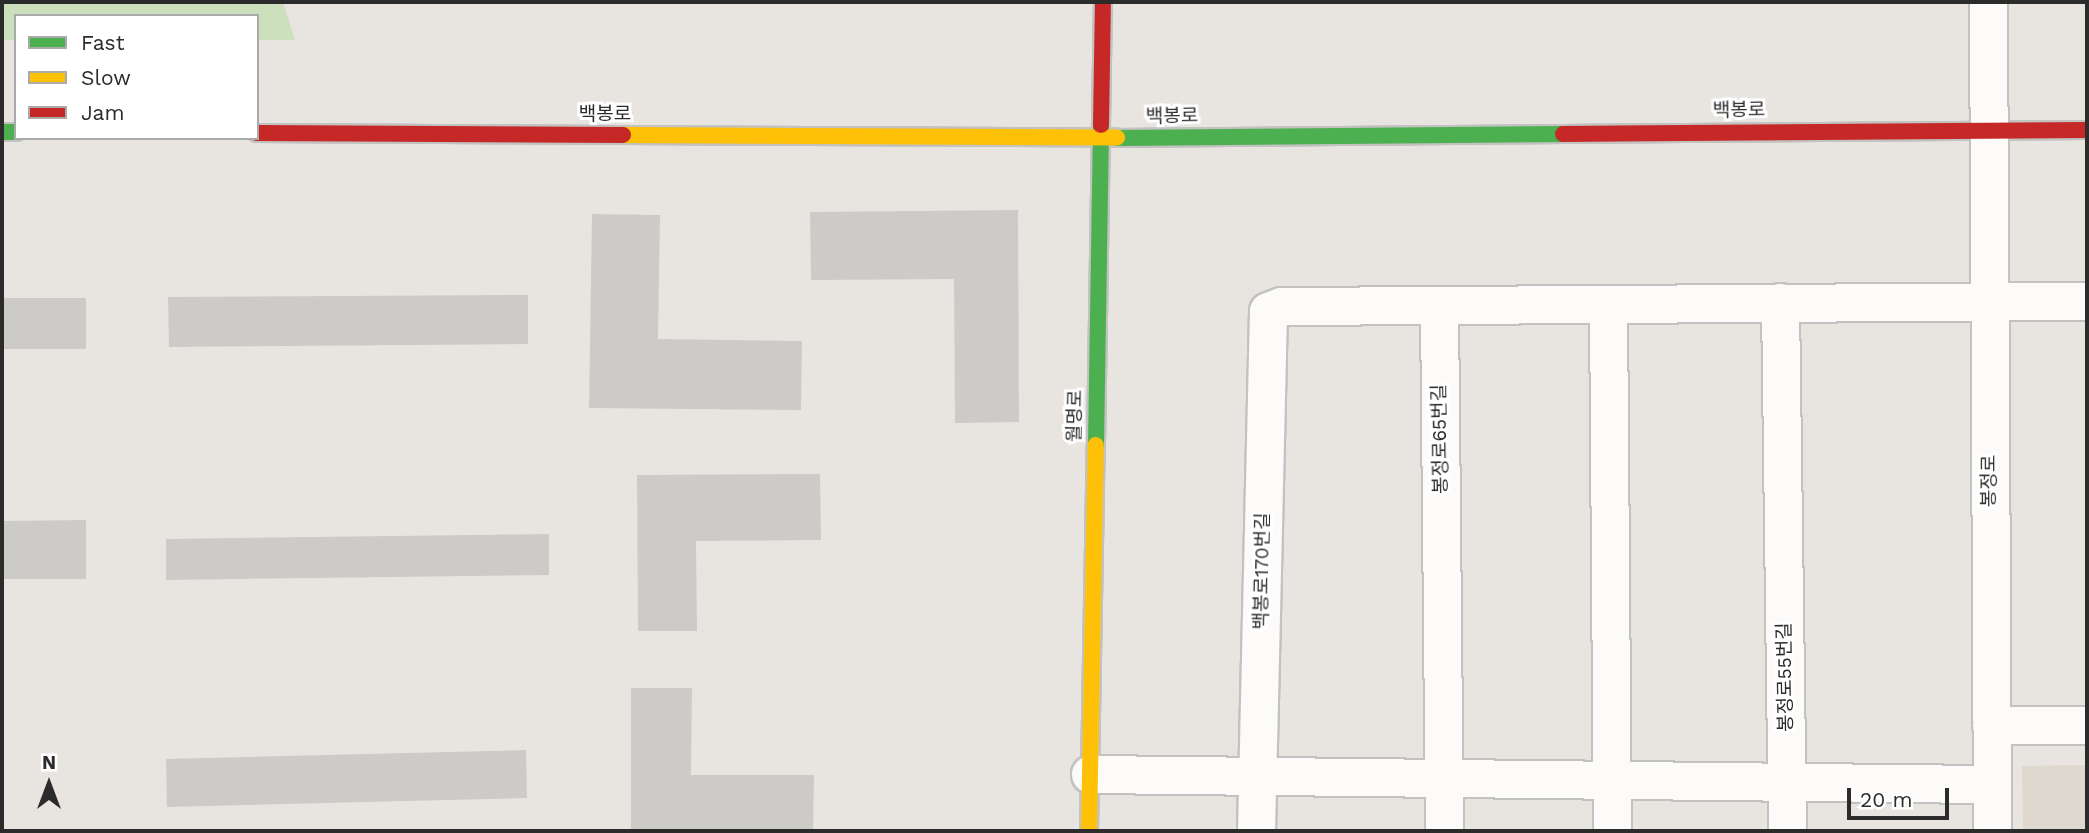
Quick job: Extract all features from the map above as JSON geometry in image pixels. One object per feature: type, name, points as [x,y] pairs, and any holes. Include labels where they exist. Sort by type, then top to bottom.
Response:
[{"type":"street","name":"월명로","points":[[1089,831],[1103,2]]},
{"type":"street","name":"봉정로","points":[[1989,2],[1992,831]]},
{"type":"street","name":"백봉로","points":[[259,133],[1100,138],[2087,130]]},
{"type":"street","points":[[1439,305],[2087,300]]},
{"type":"street","name":"봉정로55번길","points":[[1780,302],[1787,831]]},
{"type":"street","points":[[1608,304],[1612,831]]},
{"type":"street","name":"백봉로170번길","points":[[1256,831],[1268,312],[1282,306],[1439,305]]},
{"type":"street","name":"봉정로65번길","points":[[1439,305],[1444,778]]},
{"type":"street","points":[[1991,725],[2087,725]]},
{"type":"street","points":[[1090,774],[1991,784]]},
{"type":"street","points":[[1444,778],[1444,831]]},
{"type":"shaded area","points":[[2087,765],[2087,831],[2023,831],[2022,766]]},
{"type":"green space","points":[[2,2],[283,2],[295,40],[259,40],[259,14],[14,14],[14,40],[2,40]]},
{"type":"building","points":[[1018,210],[1019,422],[955,423],[954,279],[811,280],[810,212]]},
{"type":"building","points":[[592,214],[660,215],[658,339],[802,341],[801,410],[589,408]]},
{"type":"building","points":[[528,295],[528,344],[169,347],[168,297]]},
{"type":"building","points":[[2,298],[86,298],[86,349],[2,349]]},
{"type":"building","points":[[820,474],[821,540],[696,541],[697,631],[638,631],[637,475]]},
{"type":"building","points":[[86,520],[86,579],[2,579],[2,521]]},
{"type":"building","points":[[549,534],[549,575],[166,580],[166,539]]},
{"type":"building","points":[[631,688],[692,688],[691,775],[814,775],[813,831],[631,831]]},
{"type":"building","points":[[526,750],[527,798],[167,807],[166,759]]},
{"type":"traffic: fast","points":[[1096,445],[1101,125]]},
{"type":"traffic: fast","points":[[2,132],[14,132]]},
{"type":"traffic: fast","points":[[1117,138],[1563,134]]},
{"type":"traffic: slow","points":[[623,135],[1117,138]]},
{"type":"traffic: slow","points":[[1089,831],[1096,445]]},
{"type":"traffic: jam","points":[[1101,125],[1103,2]]},
{"type":"traffic: jam","points":[[1563,134],[2087,130]]},
{"type":"traffic: jam","points":[[259,133],[623,135]]}]
